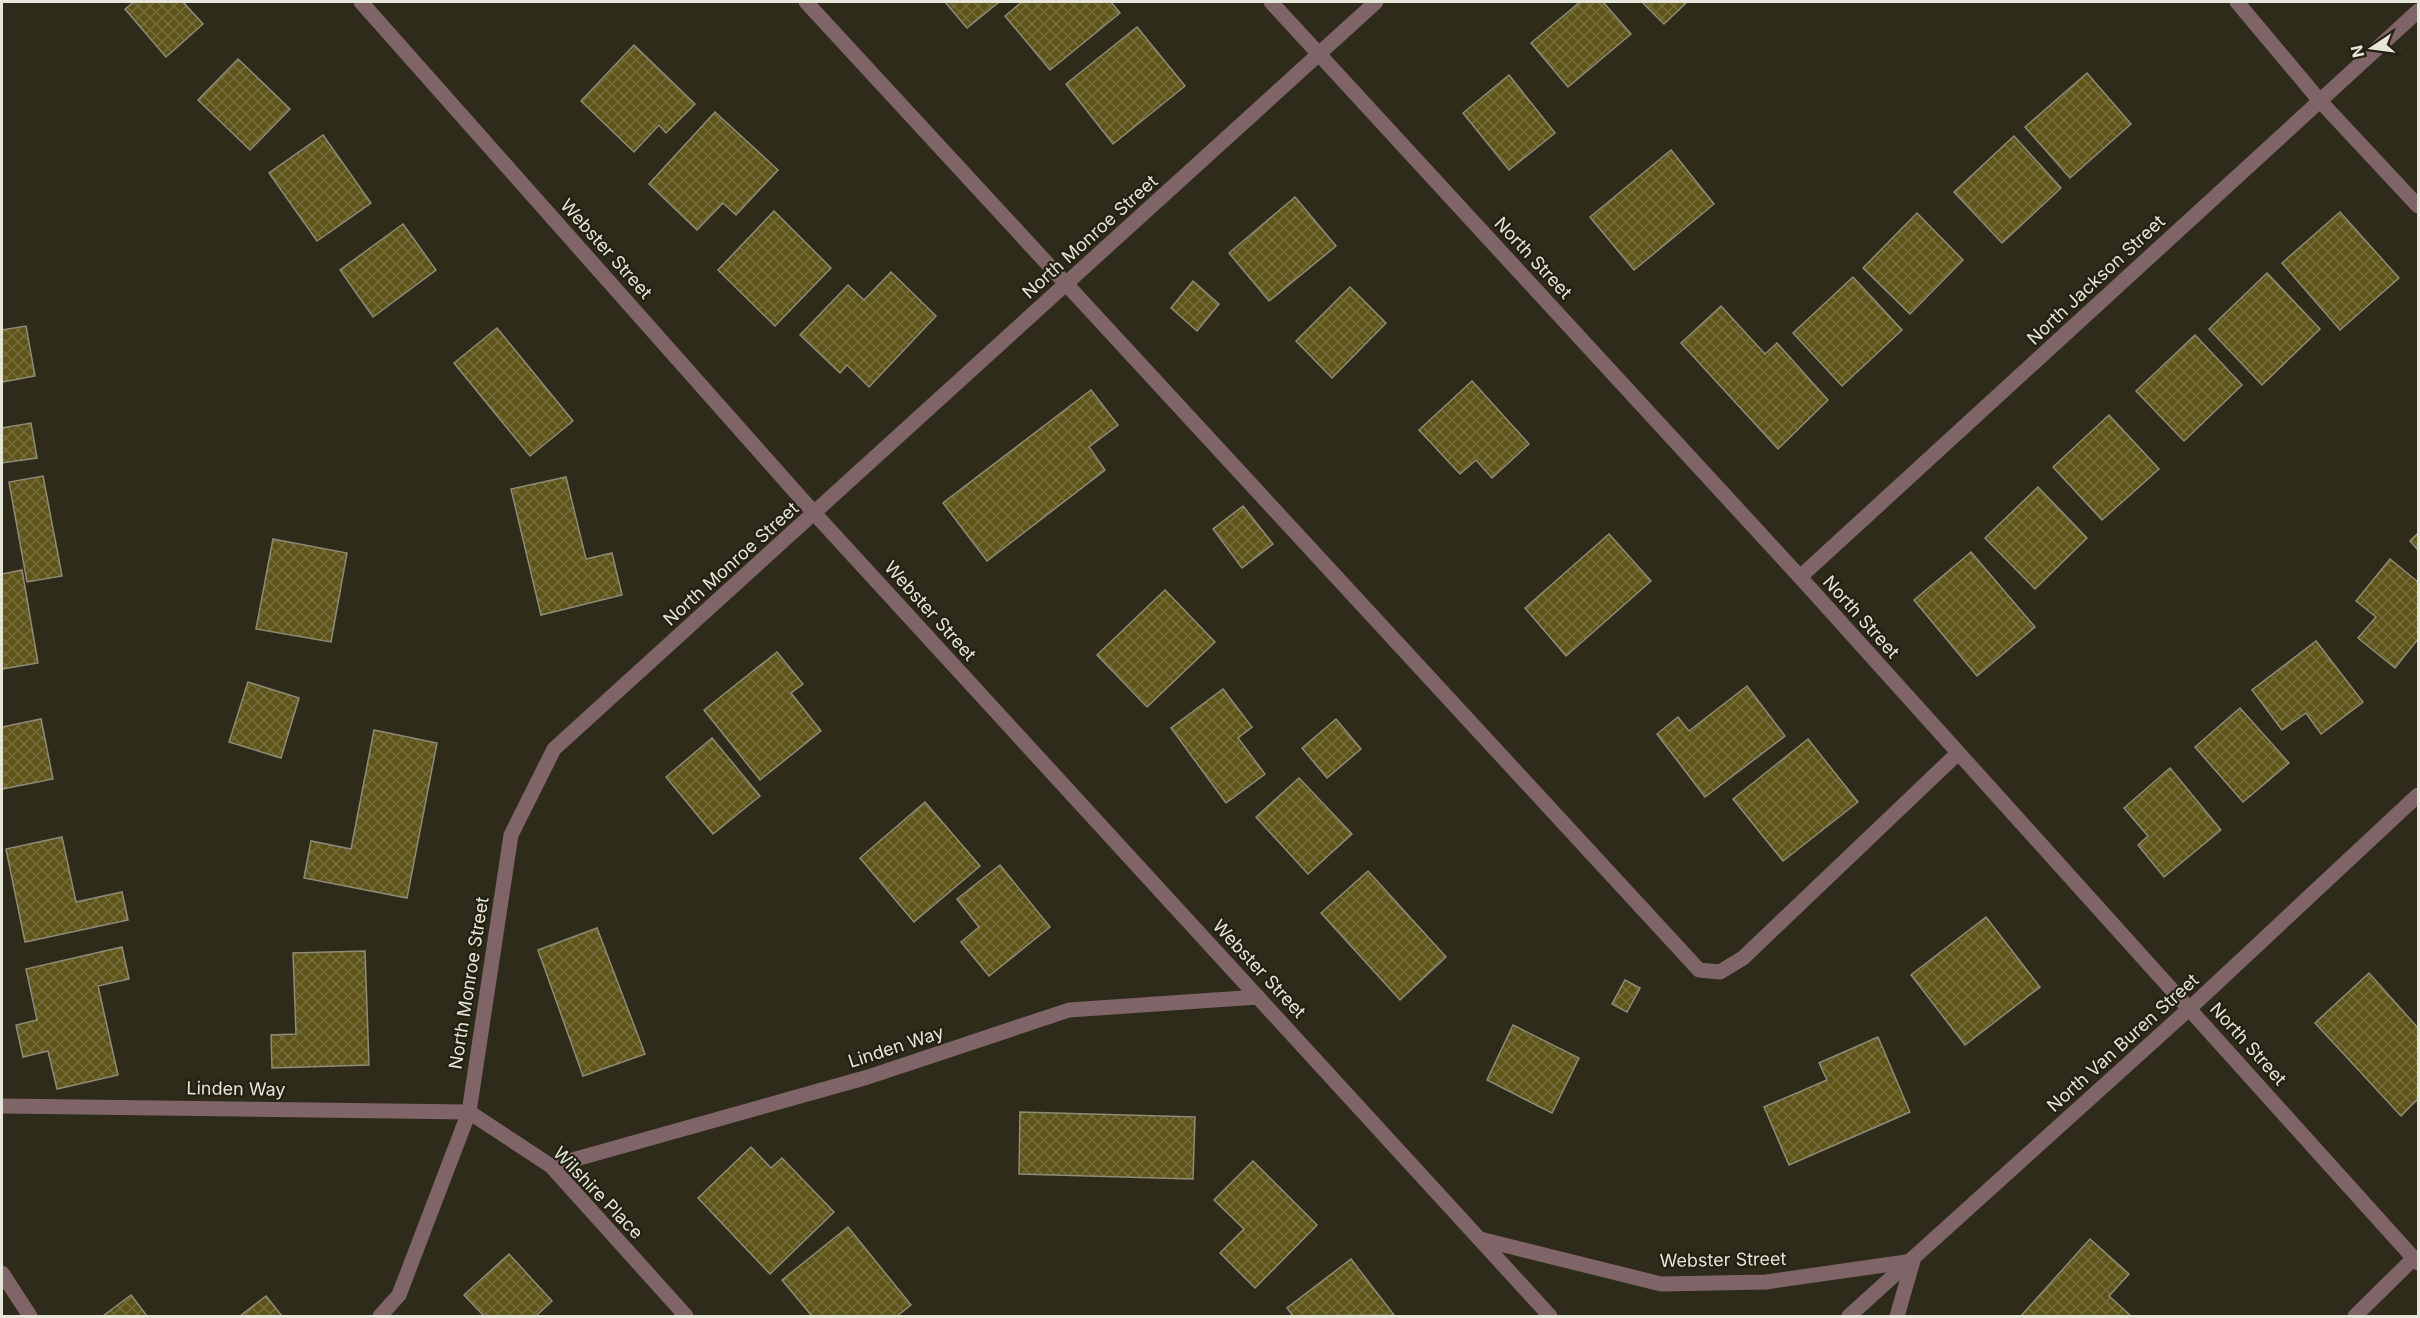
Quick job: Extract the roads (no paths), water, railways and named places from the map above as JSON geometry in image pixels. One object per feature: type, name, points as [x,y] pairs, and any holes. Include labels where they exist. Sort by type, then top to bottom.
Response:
[{"type":"street","name":"Webster Street","points":[[361,2],[815,514],[1550,1317]]},
{"type":"street","points":[[806,2],[1699,970],[1720,972],[1743,958],[1957,754]]},
{"type":"street","name":"North Street","points":[[1270,2],[1800,577],[1957,754],[2190,1008],[2416,1260]]},
{"type":"street","name":"North Monroe Street","points":[[380,1317],[399,1295],[469,1112],[511,835],[554,749],[1376,2]]},
{"type":"street","points":[[2237,2],[2320,101],[2418,206]]},
{"type":"street","name":"North Jackson Street","points":[[1800,577],[2418,11]]},
{"type":"street","name":"North Van Buren Street","points":[[1849,1317],[2190,1008],[2418,795]]},
{"type":"street","name":"Linden Way","points":[[551,1166],[868,1077],[1069,1010],[1258,997]]},
{"type":"street","name":"Linden Way","points":[[2,1106],[469,1112]]},
{"type":"street","name":"Wilshire Place","points":[[469,1112],[551,1166],[686,1317]]},
{"type":"street","name":"Webster Street","points":[[1480,1239],[1661,1284],[1766,1282],[1912,1261]]},
{"type":"street","points":[[2355,1317],[2416,1260]]},
{"type":"street","points":[[1897,1317],[1912,1261]]},
{"type":"street","points":[[2,1273],[30,1317]]}]
